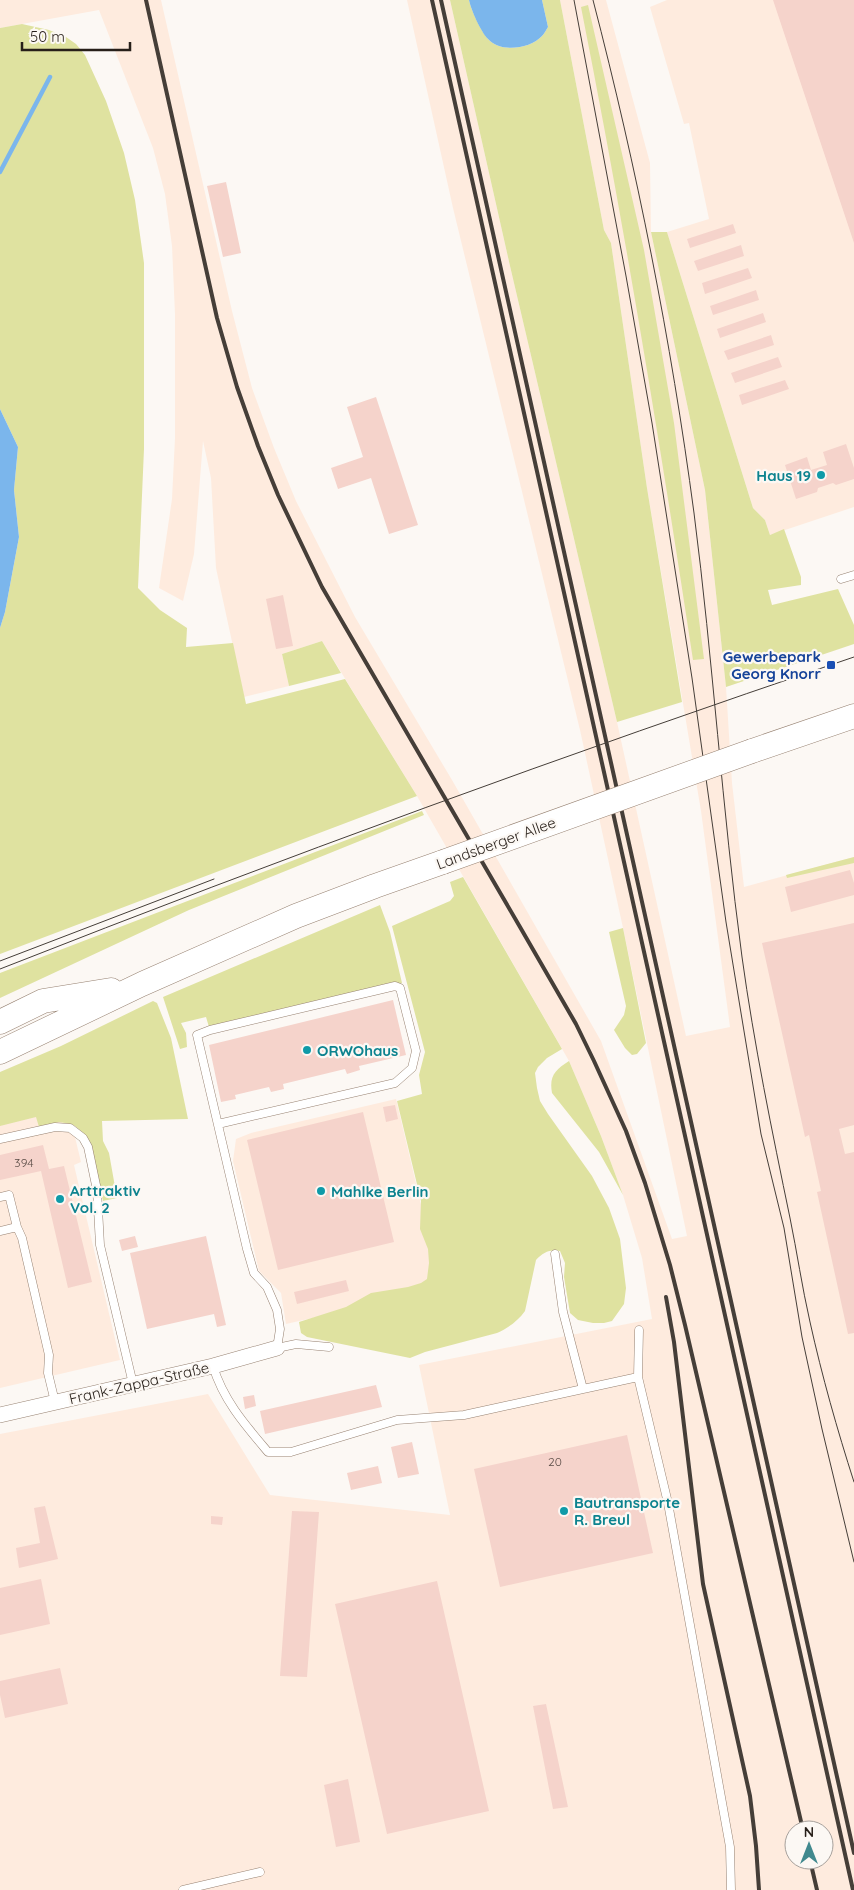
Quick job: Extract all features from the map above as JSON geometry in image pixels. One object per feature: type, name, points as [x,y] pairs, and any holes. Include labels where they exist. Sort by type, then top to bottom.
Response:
[{"type":"main road","name":"Landsberger Allee","points":[[0,1052],[142,984],[296,916],[375,886],[854,716]]},
{"type":"main road","name":"Landsberger Allee","points":[[0,1022],[42,1001],[142,984]]},
{"type":"street","name":"Frank-Zappa-Straße","points":[[0,1416],[213,1366],[277,1348]]},
{"type":"lane","points":[[841,580],[854,575]]},
{"type":"lane","points":[[218,1124],[395,1083],[412,1068],[416,1051],[400,988],[395,986],[385,988],[205,1031],[197,1035],[218,1124],[254,1273],[267,1287],[277,1310],[280,1329],[277,1348],[296,1344],[329,1347]]},
{"type":"lane","points":[[0,1139],[54,1127],[70,1128],[83,1138],[88,1147],[98,1190],[100,1245],[133,1384]]},
{"type":"lane","points":[[0,1198],[9,1195],[17,1227],[22,1238],[49,1355],[48,1374],[55,1402]]},
{"type":"lane","points":[[0,1231],[17,1227]]},
{"type":"lane","points":[[555,1254],[563,1312],[583,1389]]},
{"type":"lane","points":[[639,1330],[638,1377],[668,1503],[730,1847],[731,1890]]},
{"type":"lane","points":[[213,1366],[216,1378],[237,1415],[268,1452],[291,1452],[397,1420],[464,1414],[638,1377]]},
{"type":"lane","points":[[183,1890],[260,1872]]},
{"type":"shaded area","points":[[0,0],[161,0],[232,311],[252,388],[274,448],[296,501],[355,617],[452,780],[601,1041],[672,1239],[687,1236],[623,928],[580,730],[453,208],[407,0],[450,0],[617,722],[686,1036],[730,1027],[701,811],[647,488],[611,243],[604,230],[560,0],[606,0],[650,163],[651,232],[705,490],[726,687],[732,783],[744,887],[854,857],[854,1890],[0,1890],[0,1434],[208,1394],[270,1495],[450,1515],[419,1365],[652,1319],[642,1258],[623,1195],[601,1136],[569,1061],[417,796],[322,641],[282,654],[289,686],[244,697],[216,568],[211,478],[203,441],[194,554],[183,601],[159,588],[172,499],[175,438],[175,314],[172,246],[165,194],[153,148],[99,10],[0,28]]},
{"type":"shaded area","points":[[667,0],[854,0],[854,507],[770,535],[765,520],[753,508],[667,232],[709,219],[689,123],[684,124],[650,7]]},
{"type":"shaded area","points":[[56,1058],[81,1162],[74,1165],[120,1360],[0,1388],[0,1084]]},
{"type":"shaded area","points":[[396,1099],[441,1289],[286,1324],[281,1293],[259,1271],[233,1161],[236,1139],[251,1133]]},
{"type":"green space","points":[[450,0],[469,0],[482,31],[488,39],[500,46],[515,48],[537,40],[548,27],[542,0],[560,0],[604,230],[611,243],[647,488],[682,702],[617,722],[510,266]]},
{"type":"green space","points":[[588,5],[644,250],[674,423],[704,659],[693,660],[641,333],[581,7]]},
{"type":"green space","points":[[22,24],[49,30],[66,37],[76,44],[85,55],[106,101],[124,153],[135,200],[144,263],[144,449],[138,588],[160,610],[187,628],[186,647],[233,643],[246,704],[345,679],[417,796],[0,954],[0,628],[5,612],[19,537],[14,490],[18,447],[0,409],[0,28]]},
{"type":"green space","points":[[651,232],[667,232],[753,508],[765,520],[770,535],[784,529],[801,577],[801,585],[768,590],[772,605],[838,589],[854,625],[854,644],[726,687],[705,490]]},
{"type":"green space","points":[[322,641],[341,673],[289,686],[282,654]]},
{"type":"green space","points":[[422,811],[424,815],[189,910],[0,998],[0,973]]},
{"type":"green space","points":[[854,857],[854,863],[787,878],[786,875]]},
{"type":"green space","points":[[463,877],[562,1049],[547,1058],[535,1073],[540,1101],[592,1176],[609,1208],[620,1239],[626,1288],[624,1304],[612,1321],[593,1323],[578,1320],[570,1313],[564,1277],[565,1263],[560,1251],[553,1250],[544,1253],[536,1260],[525,1311],[512,1324],[497,1333],[425,1352],[410,1358],[307,1337],[301,1333],[299,1322],[346,1307],[371,1293],[408,1287],[427,1279],[428,1249],[420,1229],[421,1201],[397,1101],[422,1094],[419,1075],[425,1052],[392,926],[450,901],[454,896],[450,882]]},
{"type":"green space","points":[[380,905],[390,932],[402,983],[221,1025],[209,1027],[206,1017],[181,1023],[186,1033],[187,1047],[180,1049],[163,997]]},
{"type":"green space","points":[[623,928],[646,1043],[637,1054],[632,1055],[625,1048],[614,1030],[624,1015],[626,1006],[609,932]]},
{"type":"green space","points":[[153,1001],[157,1003],[171,1038],[188,1119],[102,1121],[103,1141],[109,1153],[117,1198],[103,1201],[88,1141],[84,1134],[75,1126],[59,1122],[39,1127],[36,1117],[0,1126],[0,1072],[61,1046]]},
{"type":"green space","points":[[569,1061],[601,1136],[623,1195],[599,1152],[552,1093],[551,1082],[554,1074]]},
{"type":"water","points":[[469,0],[542,0],[548,27],[542,36],[530,44],[515,48],[500,46],[485,36]]},
{"type":"water","points":[[0,409],[18,447],[14,490],[19,537],[5,612],[0,628]]},
{"type":"building","points":[[773,0],[854,0],[854,243]]},
{"type":"building","points":[[226,182],[241,253],[223,257],[207,186]]},
{"type":"building","points":[[733,224],[736,233],[690,248],[687,239]]},
{"type":"building","points":[[741,245],[744,256],[698,271],[694,261]]},
{"type":"building","points":[[748,268],[752,278],[705,294],[702,283]]},
{"type":"building","points":[[756,290],[759,300],[713,315],[710,306]]},
{"type":"building","points":[[763,313],[766,322],[720,338],[717,329]]},
{"type":"building","points":[[771,335],[774,345],[728,360],[724,351]]},
{"type":"building","points":[[778,357],[782,367],[735,383],[731,373]]},
{"type":"building","points":[[785,380],[789,389],[742,405],[739,395]]},
{"type":"building","points":[[376,397],[418,525],[389,534],[371,478],[338,489],[331,468],[363,457],[347,407]]},
{"type":"building","name":"Haus 19","points":[[846,444],[854,468],[854,479],[818,488],[817,492],[796,499],[785,465],[807,457],[811,470],[827,465],[823,452]]},
{"type":"building","points":[[283,595],[293,646],[276,649],[266,599]]},
{"type":"building","points":[[850,870],[854,883],[854,895],[791,912],[785,887]]},
{"type":"building","points":[[854,923],[854,1125],[839,1129],[845,1154],[854,1152],[854,1333],[848,1334],[817,1192],[821,1191],[809,1135],[805,1137],[762,943]]},
{"type":"building","name":"ORWOhaus","points":[[393,1000],[406,1055],[359,1066],[360,1070],[347,1074],[345,1069],[283,1084],[284,1089],[271,1092],[269,1087],[235,1095],[236,1099],[221,1102],[209,1045]]},
{"type":"building","points":[[395,1105],[398,1119],[386,1122],[383,1107]]},
{"type":"building","name":"Mahlke Berlin","points":[[363,1112],[394,1242],[278,1270],[247,1140]]},
{"type":"building","name":"Arttraktiv Vol. 2","points":[[43,1145],[49,1169],[64,1166],[92,1282],[68,1288],[41,1171],[0,1180],[0,1155]]},
{"type":"building","points":[[135,1236],[138,1247],[122,1251],[119,1240]]},
{"type":"building","points":[[206,1236],[226,1325],[217,1327],[214,1314],[147,1329],[130,1253]]},
{"type":"building","points":[[346,1280],[349,1291],[297,1304],[294,1292]]},
{"type":"building","points":[[376,1385],[382,1407],[265,1434],[260,1411]]},
{"type":"building","points":[[254,1395],[256,1406],[245,1409],[243,1397]]},
{"type":"building","name":"Bautransporte R. Breul","points":[[627,1435],[653,1553],[500,1587],[474,1469]]},
{"type":"building","points":[[412,1442],[419,1474],[398,1478],[391,1447]]},
{"type":"building","points":[[378,1466],[382,1483],[351,1490],[347,1473]]},
{"type":"building","points":[[45,1506],[58,1559],[19,1568],[16,1548],[40,1543],[34,1508]]},
{"type":"building","points":[[292,1511],[319,1512],[307,1677],[280,1676]]},
{"type":"building","points":[[211,1516],[223,1517],[222,1525],[211,1524]]},
{"type":"building","points":[[41,1579],[50,1624],[0,1635],[0,1588]]},
{"type":"building","points":[[437,1581],[489,1811],[387,1834],[335,1604]]},
{"type":"building","points":[[60,1668],[68,1704],[5,1718],[0,1695],[0,1681]]},
{"type":"building","points":[[546,1704],[568,1807],[553,1809],[533,1706]]},
{"type":"building","points":[[348,1779],[360,1842],[336,1847],[324,1785]]},
{"type":"waterway","points":[[0,172],[50,77]]},
{"type":"tram line","points":[[574,0],[652,423],[692,678],[726,922],[761,1134],[784,1228],[802,1337],[854,1562]]},
{"type":"tram line","points":[[593,0],[638,191],[675,384],[701,568],[735,901],[758,1055],[804,1296],[830,1402],[854,1482]]},
{"type":"tram line","points":[[0,969],[212,887],[425,808],[639,731],[854,657]]},
{"type":"tram line","points":[[0,961],[214,879]]},
{"type":"railway","points":[[146,0],[217,318],[237,387],[278,495],[322,587],[576,1024],[626,1131],[645,1183],[670,1265],[685,1325],[801,1820]]},
{"type":"railway","points":[[432,0],[853,1890]]},
{"type":"railway","points":[[441,0],[854,1853]]},
{"type":"railway","points":[[666,1297],[674,1342],[703,1584],[750,1796],[759,1890]]},
{"type":"railway","points":[[812,1870],[817,1890]]},
{"type":"place","name":"Haus 19","points":[[821,475]]},
{"type":"place","name":"Gewerbepark Georg Knorr","points":[[831,665]]},
{"type":"place","name":"ORWOhaus","points":[[307,1050]]},
{"type":"place","name":"Mahlke Berlin","points":[[321,1191]]},
{"type":"place","name":"Arttraktiv Vol. 2","points":[[60,1199]]},
{"type":"place","name":"Bautransporte R. Breul","points":[[564,1511]]}]
